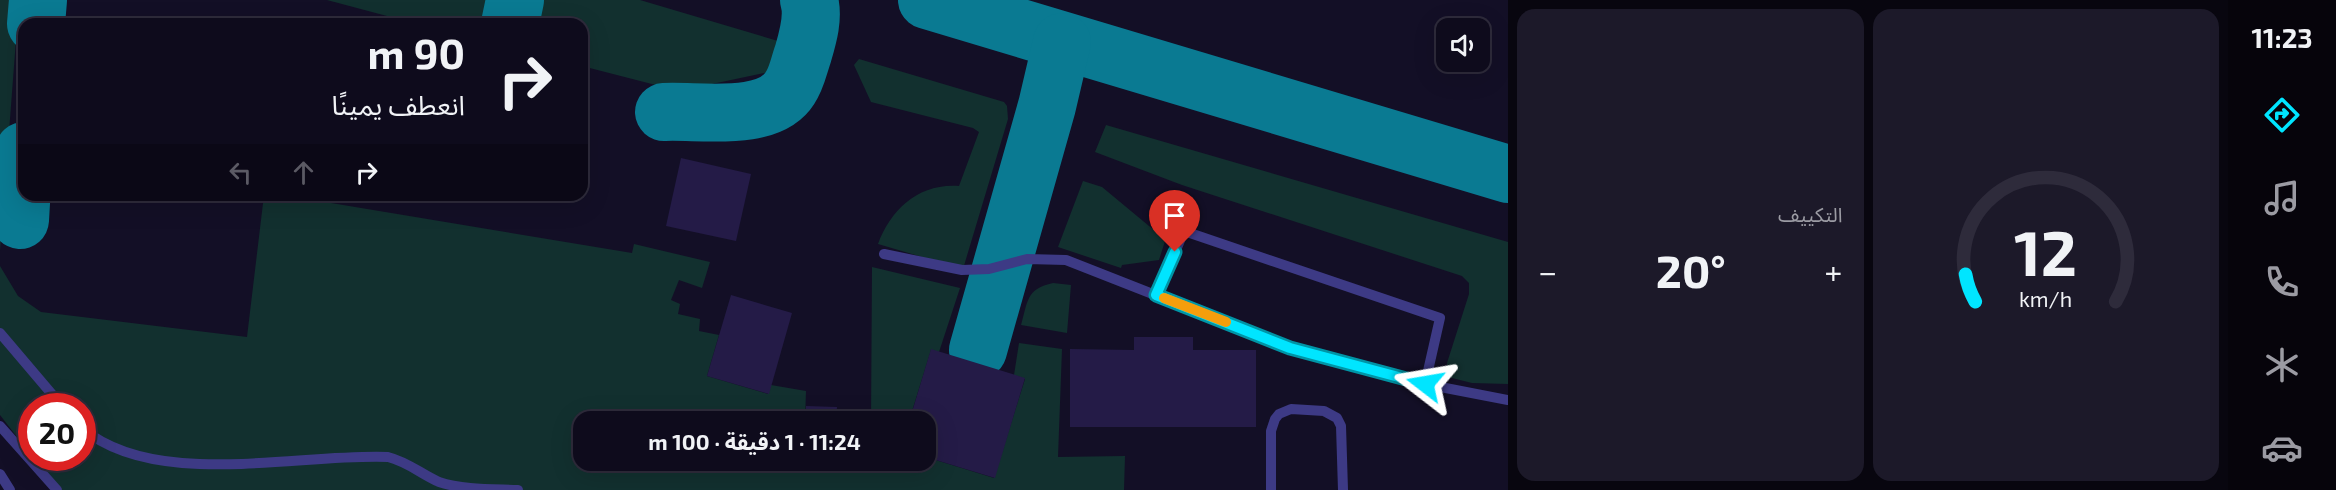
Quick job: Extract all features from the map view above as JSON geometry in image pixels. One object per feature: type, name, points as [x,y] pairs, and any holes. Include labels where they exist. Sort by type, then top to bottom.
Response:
[{"type":"lane","points":[[1156,295],[1184,231],[1440,318],[1425,384]]},
{"type":"lane","points":[[884,254],[969,271],[989,269],[1027,259],[1066,260],[1290,348],[1425,384],[1508,400]]},
{"type":"lane","points":[[0,333],[51,393]]},
{"type":"lane","points":[[1271,490],[1272,424],[1279,414],[1291,409],[1324,411],[1337,417],[1341,426],[1343,490]]},
{"type":"lane","points":[[0,426],[57,490]]},
{"type":"lane","points":[[96,438],[108,446],[149,460],[241,464],[388,457],[408,463],[426,476],[449,486],[518,490]]},
{"type":"lane","points":[[0,474],[10,490]]},
{"type":"green space","points":[[0,0],[19,0],[0,251]]},
{"type":"green space","points":[[327,0],[500,0],[496,18],[394,18]]},
{"type":"green space","points":[[534,0],[640,0],[788,44],[791,46],[791,63],[788,68],[679,91],[588,68],[588,18],[530,18]]},
{"type":"green space","points":[[859,59],[1004,102],[1007,106],[1008,119],[963,269],[878,244],[891,220],[908,201],[931,189],[959,186],[979,132],[973,128],[871,102],[854,65]]},
{"type":"green space","points":[[1106,125],[1508,242],[1508,384],[1472,383],[1448,377],[1447,363],[1469,294],[1469,283],[1462,276],[1182,185],[1095,152]]},
{"type":"green space","points":[[1083,181],[1102,187],[1166,238],[1159,260],[1122,265],[1121,268],[1058,247]]},
{"type":"green space","points":[[263,201],[319,201],[632,253],[634,244],[710,262],[702,288],[679,280],[671,300],[680,304],[678,314],[700,319],[699,331],[719,335],[707,376],[768,394],[771,385],[806,391],[805,411],[573,411],[573,471],[870,473],[870,471],[936,471],[936,460],[994,478],[1025,379],[1014,375],[1019,343],[1062,349],[1058,457],[1125,456],[1124,490],[59,490],[44,471],[96,471],[96,393],[18,393],[18,438],[0,415],[0,266],[18,296],[41,312],[247,337]]},
{"type":"green space","points":[[872,267],[960,288],[939,352],[931,350],[912,411],[871,411]]},
{"type":"green space","points":[[1053,283],[1071,285],[1067,333],[1021,325],[1027,303],[1033,293]]},
{"type":"building","points":[[681,158],[751,174],[736,241],[666,226]]},
{"type":"building","points":[[731,295],[792,313],[769,394],[707,376]]},
{"type":"building","points":[[1134,337],[1193,337],[1193,350],[1256,350],[1256,427],[1070,427],[1070,349],[1134,350]]},
{"type":"building","points":[[931,349],[1025,378],[995,478],[936,460],[936,411],[912,411]]},
{"type":"building","points":[[806,406],[837,407],[837,411],[806,411]]},
{"type":"taxiway","points":[[36,18],[38,0]]},
{"type":"taxiway","points":[[511,18],[515,0]]},
{"type":"taxiway","points":[[664,112],[713,113],[750,110],[780,99],[790,88],[803,54],[811,20],[809,0]]},
{"type":"taxiway","points":[[927,0],[1508,174]]},
{"type":"taxiway","points":[[978,350],[1047,106],[1062,42]]},
{"type":"taxiway","points":[[20,220],[21,201]]},
{"type":"slow traffic","points":[[1164,298],[1226,322]]},
{"type":"route","points":[[1175,252],[1156,295],[1290,348],[1425,384]]}]
